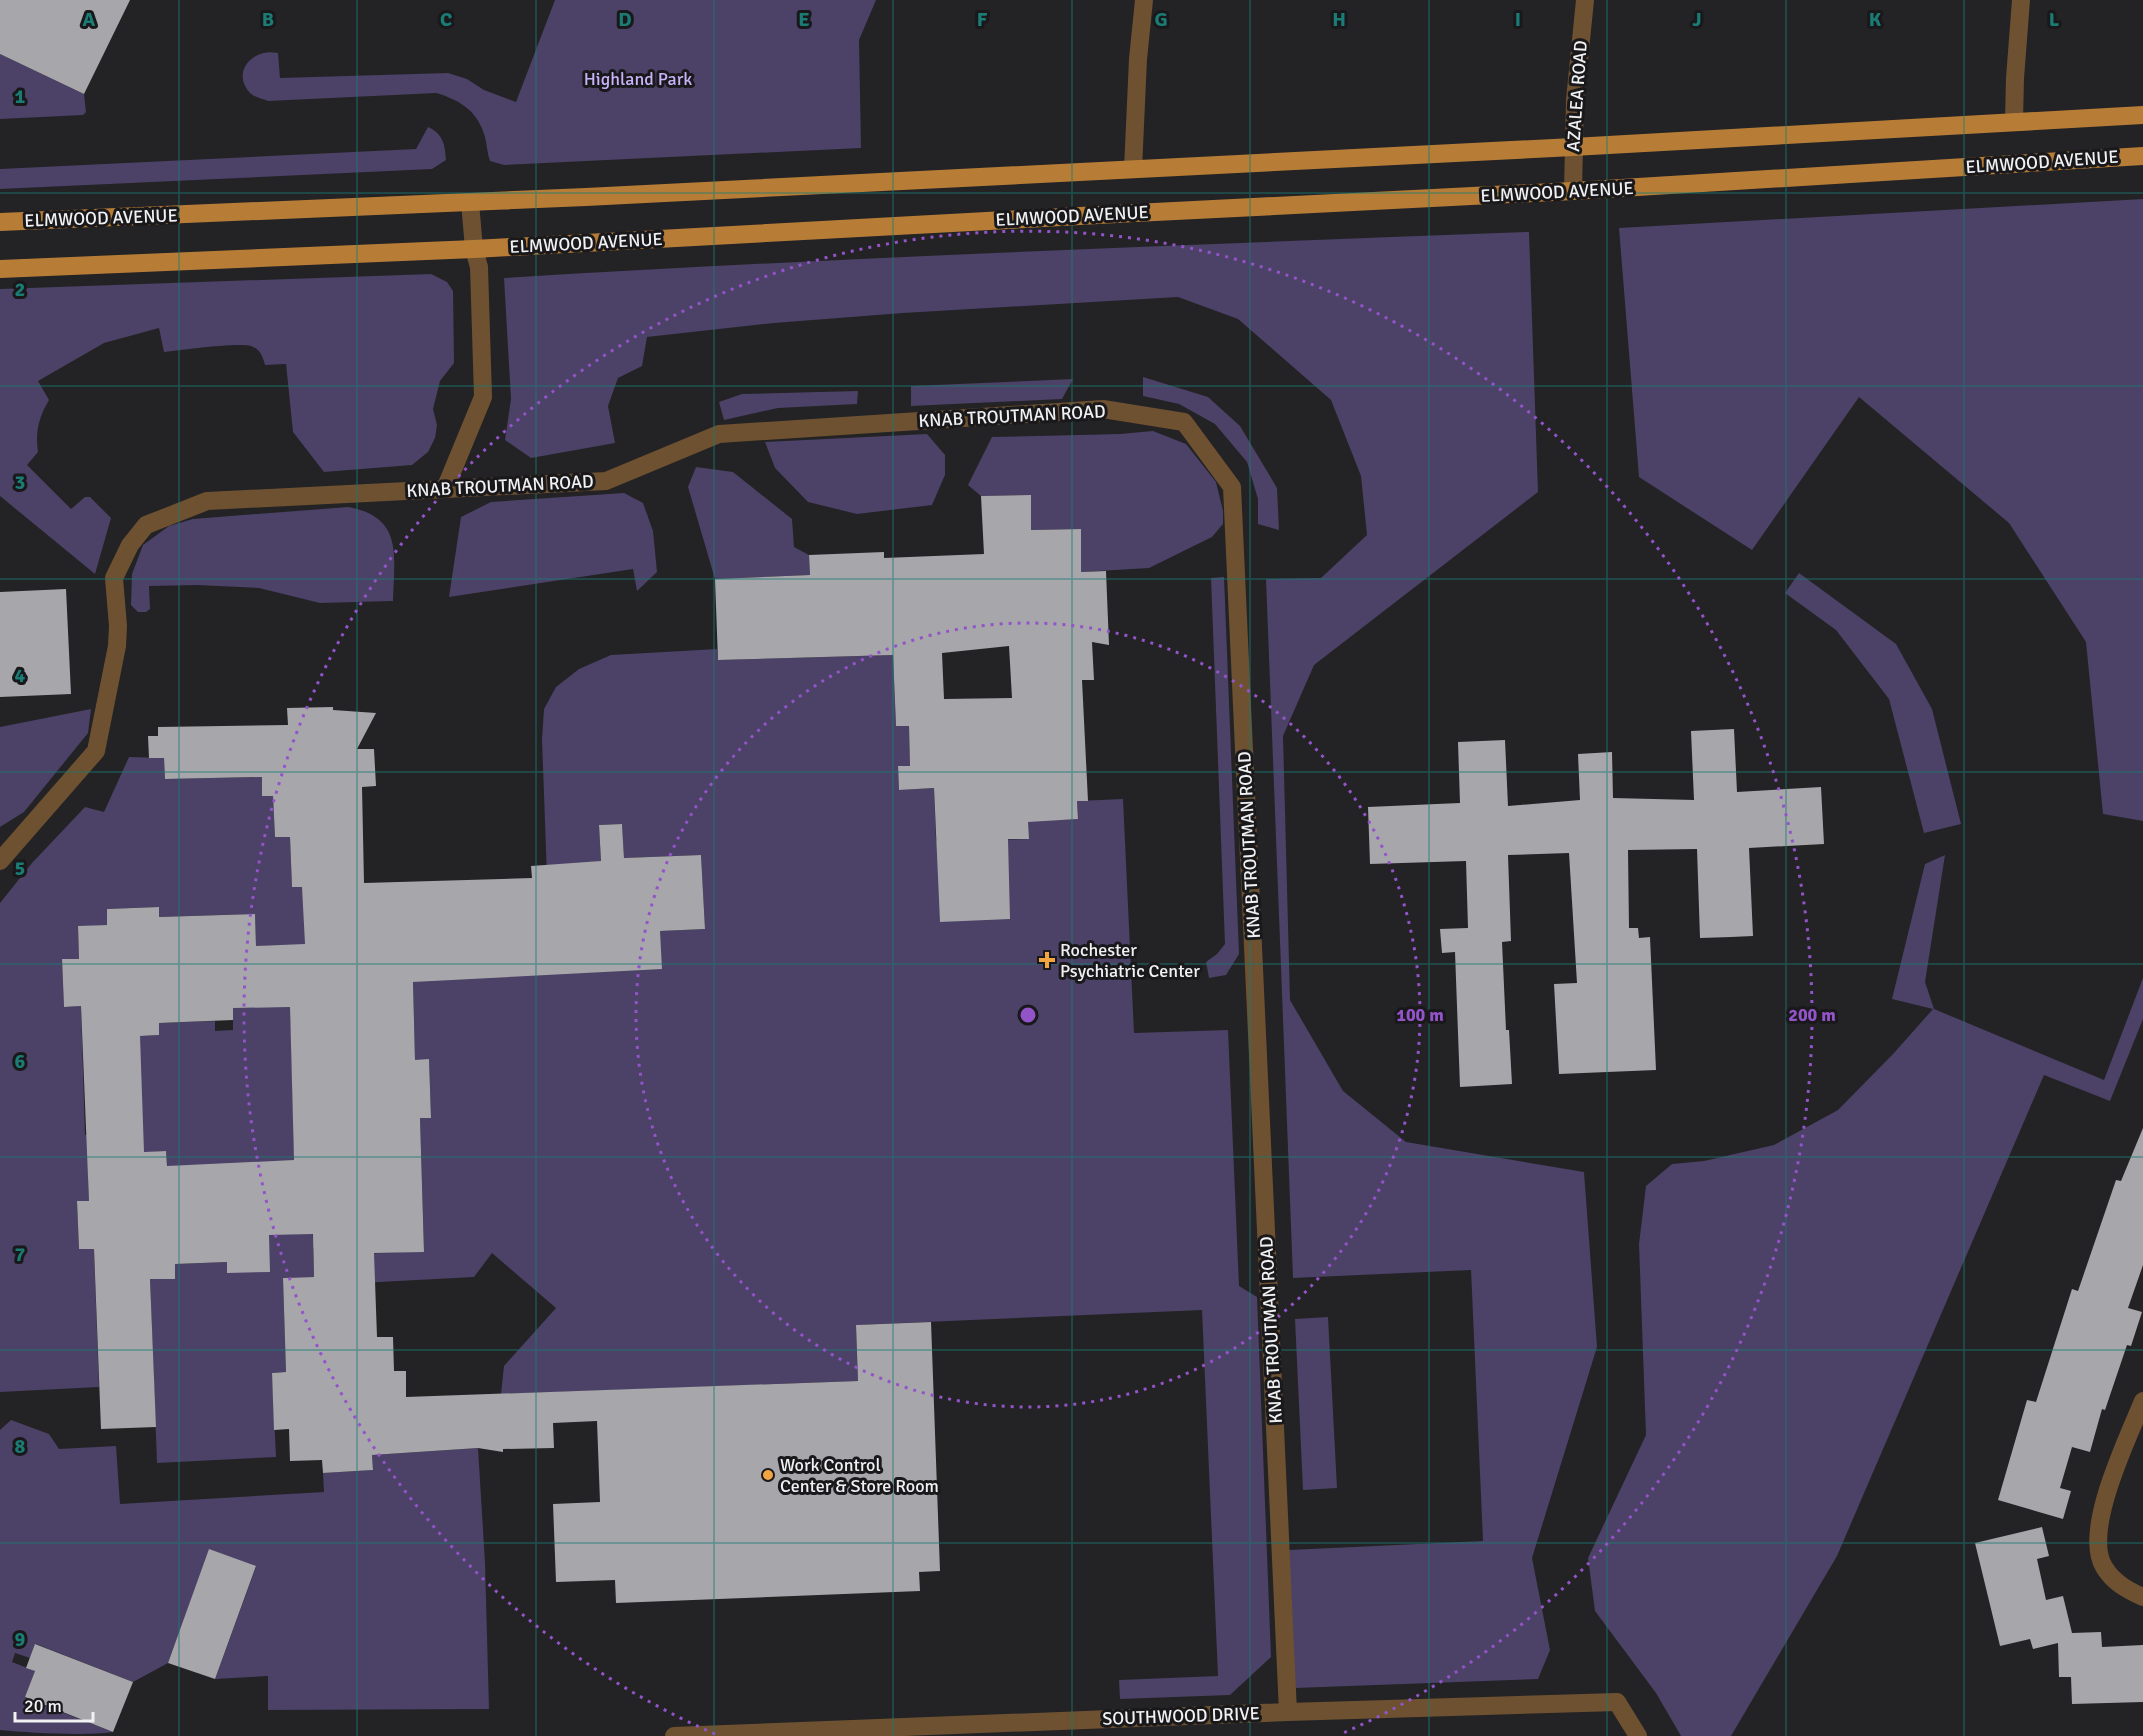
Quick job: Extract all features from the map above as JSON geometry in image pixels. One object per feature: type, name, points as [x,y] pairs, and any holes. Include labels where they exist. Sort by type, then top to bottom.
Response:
[{"type":"main road","name":"ELMWOOD AVENUE","points":[[0,222],[470,202],[1133,169],[2143,115]]},
{"type":"main road","name":"ELMWOOD AVENUE","points":[[0,269],[474,249],[1573,191],[2143,156]]},
{"type":"street","points":[[1133,169],[1138,59],[1144,0]]},
{"type":"street","name":"AZALEA ROAD","points":[[1573,191],[1577,74],[1585,0]]},
{"type":"street","points":[[2014,121],[2021,0]]},
{"type":"street","points":[[445,489],[483,397],[479,267],[474,249],[470,202]]},
{"type":"street","name":"KNAB TROUTMAN ROAD","points":[[0,861],[96,751],[117,645],[118,626],[114,578],[130,545],[146,525],[207,501],[606,481],[719,434],[1103,409],[1184,422],[1232,487],[1288,1712]]},
{"type":"street","points":[[2143,1401],[2105,1498],[2097,1535],[2103,1566],[2124,1589],[2143,1597]]},
{"type":"street","name":"SOUTHWOOD DRIVE","points":[[674,1736],[1288,1712],[1617,1702],[1638,1736]]},
{"type":"green space","name":"Highland Park","points":[[555,0],[876,0],[859,40],[861,148],[504,165],[490,161],[482,128],[473,113],[453,99],[436,93],[268,101],[250,93],[245,85],[243,77],[247,63],[260,54],[269,52],[278,53],[280,78],[448,73],[467,79],[484,90],[516,102]]},
{"type":"green space","points":[[0,54],[84,94],[86,112],[83,115],[0,119]]},
{"type":"green space","points":[[428,127],[440,136],[446,154],[446,160],[432,169],[0,189],[0,169],[416,149]]},
{"type":"green space","points":[[2143,199],[2143,821],[2103,814],[2086,642],[2009,523],[1859,397],[1752,550],[1639,477],[1619,228]]},
{"type":"green space","points":[[1529,232],[1538,492],[1314,665],[1283,736],[1290,1000],[1343,1091],[1406,1142],[1584,1172],[1597,1347],[1532,1558],[1550,1650],[1538,1679],[1295,1688],[1289,1550],[1483,1541],[1471,1270],[1293,1278],[1266,579],[1321,578],[1367,535],[1361,476],[1331,400],[1238,319],[1178,297],[903,313],[774,323],[647,337],[642,366],[618,378],[608,406],[615,443],[531,458],[505,440],[511,399],[504,278],[888,258]]},
{"type":"green space","points":[[431,274],[447,282],[453,291],[454,363],[440,381],[433,409],[437,425],[435,438],[428,452],[412,465],[324,472],[293,432],[286,364],[265,365],[257,349],[244,345],[164,352],[159,328],[104,343],[38,381],[49,400],[39,425],[38,452],[27,465],[71,509],[85,497],[90,497],[111,518],[95,574],[0,496],[0,289]]},
{"type":"green space","points":[[1143,377],[1208,397],[1240,426],[1277,488],[1279,530],[1258,524],[1258,499],[1247,462],[1215,424],[1179,404],[1143,396]]},
{"type":"green space","points":[[1073,379],[1062,399],[911,406],[911,386]]},
{"type":"green space","points":[[858,391],[857,404],[778,408],[724,420],[719,402],[742,394]]},
{"type":"green space","points":[[1153,431],[1186,444],[1216,482],[1223,511],[1223,524],[1212,537],[1149,568],[1081,572],[1080,529],[1031,530],[1031,495],[981,496],[968,485],[992,437]]},
{"type":"green space","points":[[927,434],[945,455],[945,475],[932,505],[857,514],[808,502],[775,468],[765,442]]},
{"type":"green space","points":[[696,467],[733,472],[792,519],[794,547],[809,555],[810,575],[715,579],[688,487]]},
{"type":"green space","points":[[624,493],[643,503],[653,531],[657,572],[637,591],[633,569],[449,597],[461,517],[491,502]]},
{"type":"green space","points":[[348,507],[366,512],[379,520],[387,529],[394,554],[393,601],[320,603],[259,588],[197,585],[149,586],[150,609],[146,612],[138,612],[131,605],[132,574],[143,545],[169,526],[193,519]]},
{"type":"green space","points":[[1799,573],[1896,644],[1932,709],[1961,824],[1924,833],[1889,699],[1836,630],[1785,593]]},
{"type":"green space","points":[[1224,577],[1239,954],[1226,975],[1209,978],[1206,962],[1225,944],[1211,578]]},
{"type":"green space","points":[[717,649],[718,660],[893,655],[896,726],[909,726],[910,766],[898,766],[899,790],[934,788],[936,841],[1028,839],[1027,774],[1057,820],[1078,819],[1077,801],[1123,799],[1134,1033],[1228,1030],[1239,1286],[1257,1297],[1271,1657],[1230,1695],[1120,1699],[1119,1680],[1218,1676],[1202,1310],[856,1325],[858,1381],[501,1394],[504,1366],[556,1308],[492,1253],[474,1277],[360,1283],[359,1254],[424,1251],[420,1118],[431,1117],[429,1060],[415,1060],[413,982],[660,931],[705,929],[701,855],[624,858],[622,824],[599,825],[601,861],[547,878],[542,739],[544,709],[556,687],[579,669],[611,655]]},
{"type":"green space","points":[[91,709],[88,733],[24,812],[0,827],[0,727]]},
{"type":"green space","points":[[129,757],[164,758],[165,779],[262,777],[262,796],[273,796],[275,837],[290,837],[292,887],[302,887],[315,945],[256,946],[255,914],[159,917],[159,907],[107,909],[107,925],[78,927],[79,959],[62,960],[64,1007],[81,1006],[85,1135],[108,1134],[88,1169],[89,1201],[77,1202],[79,1249],[94,1249],[99,1387],[0,1392],[0,903],[32,863],[85,807],[104,812]]},
{"type":"green space","points":[[1945,855],[1925,982],[1934,1009],[2104,1080],[2143,978],[2143,1019],[2110,1101],[2044,1075],[1837,1556],[1731,1736],[1681,1736],[1656,1693],[1595,1611],[1588,1558],[1646,1435],[1639,1244],[1646,1186],[1672,1164],[1704,1161],[1774,1145],[1838,1110],[1894,1053],[1933,1009],[1892,999],[1925,864]]},
{"type":"green space","points":[[290,996],[295,1189],[167,1166],[166,1151],[122,1154],[140,1036],[159,1035],[159,1023],[215,1021],[215,1031],[233,1030],[233,1008]]},
{"type":"green space","points":[[312,1223],[313,1238],[327,1237],[313,1248],[314,1277],[283,1278],[286,1372],[272,1373],[276,1457],[157,1463],[150,1279],[175,1279],[175,1264],[227,1262],[269,1251],[269,1235]]},
{"type":"green space","points":[[1328,1317],[1337,1488],[1303,1490],[1295,1319]]},
{"type":"green space","points":[[11,1420],[49,1434],[59,1449],[116,1446],[120,1504],[324,1492],[323,1473],[373,1470],[372,1455],[478,1448],[485,1562],[489,1709],[268,1710],[268,1676],[215,1679],[256,1567],[210,1550],[168,1663],[133,1682],[36,1644],[30,1658],[15,1653],[12,1662],[35,1671],[25,1698],[113,1732],[73,1734],[0,1730],[0,1430]]},
{"type":"building","points":[[0,0],[130,0],[84,94],[0,54]]},
{"type":"building","points":[[1031,495],[1031,530],[1081,529],[1081,572],[1106,571],[1109,645],[1092,642],[1094,680],[1082,680],[1088,801],[1077,801],[1078,819],[1028,822],[1029,839],[1008,839],[1010,919],[940,922],[934,788],[899,790],[898,766],[910,766],[909,726],[896,726],[893,655],[718,660],[715,579],[810,575],[809,555],[884,552],[884,558],[984,554],[981,496]],"holes":[[[1009,646],[1012,698],[944,699],[942,653]]]},
{"type":"building","points":[[66,589],[71,694],[0,697],[0,592]]},
{"type":"building","points":[[333,707],[333,710],[376,713],[357,749],[374,749],[376,786],[362,787],[364,883],[532,878],[531,866],[601,861],[599,825],[622,824],[624,858],[701,855],[705,929],[660,931],[662,969],[413,982],[415,1060],[429,1059],[431,1118],[420,1118],[424,1252],[374,1253],[377,1337],[393,1337],[394,1371],[406,1371],[406,1397],[858,1381],[856,1325],[931,1322],[940,1571],[919,1572],[920,1591],[616,1603],[615,1580],[556,1582],[553,1504],[600,1502],[597,1421],[553,1423],[554,1448],[503,1449],[503,1452],[478,1448],[372,1455],[373,1470],[323,1473],[322,1460],[290,1461],[289,1429],[274,1430],[272,1373],[286,1372],[283,1278],[314,1277],[313,1234],[269,1235],[270,1272],[227,1273],[227,1262],[175,1264],[175,1279],[150,1279],[156,1427],[101,1429],[94,1249],[79,1249],[77,1201],[89,1201],[81,1006],[64,1007],[62,959],[79,959],[78,926],[107,925],[107,909],[159,907],[159,917],[255,914],[256,946],[305,944],[302,887],[292,887],[290,837],[275,837],[273,796],[262,796],[262,777],[165,779],[164,758],[149,758],[148,736],[158,736],[158,727],[288,725],[287,708]],"holes":[[[290,1007],[294,1160],[167,1166],[166,1151],[144,1152],[140,1036],[159,1035],[159,1023],[233,1020],[233,1008]]]},
{"type":"building","points":[[1734,729],[1737,792],[1821,787],[1824,844],[1749,848],[1753,936],[1700,938],[1697,849],[1628,850],[1629,928],[1638,928],[1639,938],[1650,937],[1656,1070],[1559,1074],[1554,984],[1577,983],[1569,853],[1508,855],[1511,941],[1502,942],[1506,1030],[1509,1030],[1512,1084],[1460,1087],[1455,952],[1442,953],[1440,929],[1468,928],[1466,861],[1370,864],[1368,807],[1460,803],[1458,742],[1505,740],[1508,806],[1580,800],[1578,754],[1612,752],[1613,798],[1694,800],[1691,731]]},
{"type":"building","points":[[2143,1128],[2143,1265],[2128,1308],[2142,1312],[2131,1346],[2127,1345],[2105,1410],[2102,1409],[2090,1452],[2072,1447],[2060,1488],[2071,1491],[2063,1519],[1998,1500],[2027,1400],[2036,1402],[2072,1289],[2078,1291],[2116,1180],[2121,1181]]},
{"type":"building","points":[[2042,1527],[2049,1556],[2037,1559],[2046,1600],[2063,1596],[2072,1633],[2101,1632],[2102,1647],[2143,1645],[2143,1702],[2072,1704],[2071,1677],[2059,1677],[2058,1643],[2033,1649],[2030,1639],[2000,1646],[1975,1543]]},
{"type":"building","points":[[209,1549],[256,1566],[215,1679],[168,1663]]},
{"type":"building","points":[[35,1644],[133,1682],[113,1732],[25,1697],[35,1671],[26,1668]]},
{"type":"place","name":"Rochester Psychiatric Center","points":[[1047,960]]},
{"type":"place","name":"Work Control Center & Store Room","points":[[768,1475]]}]
